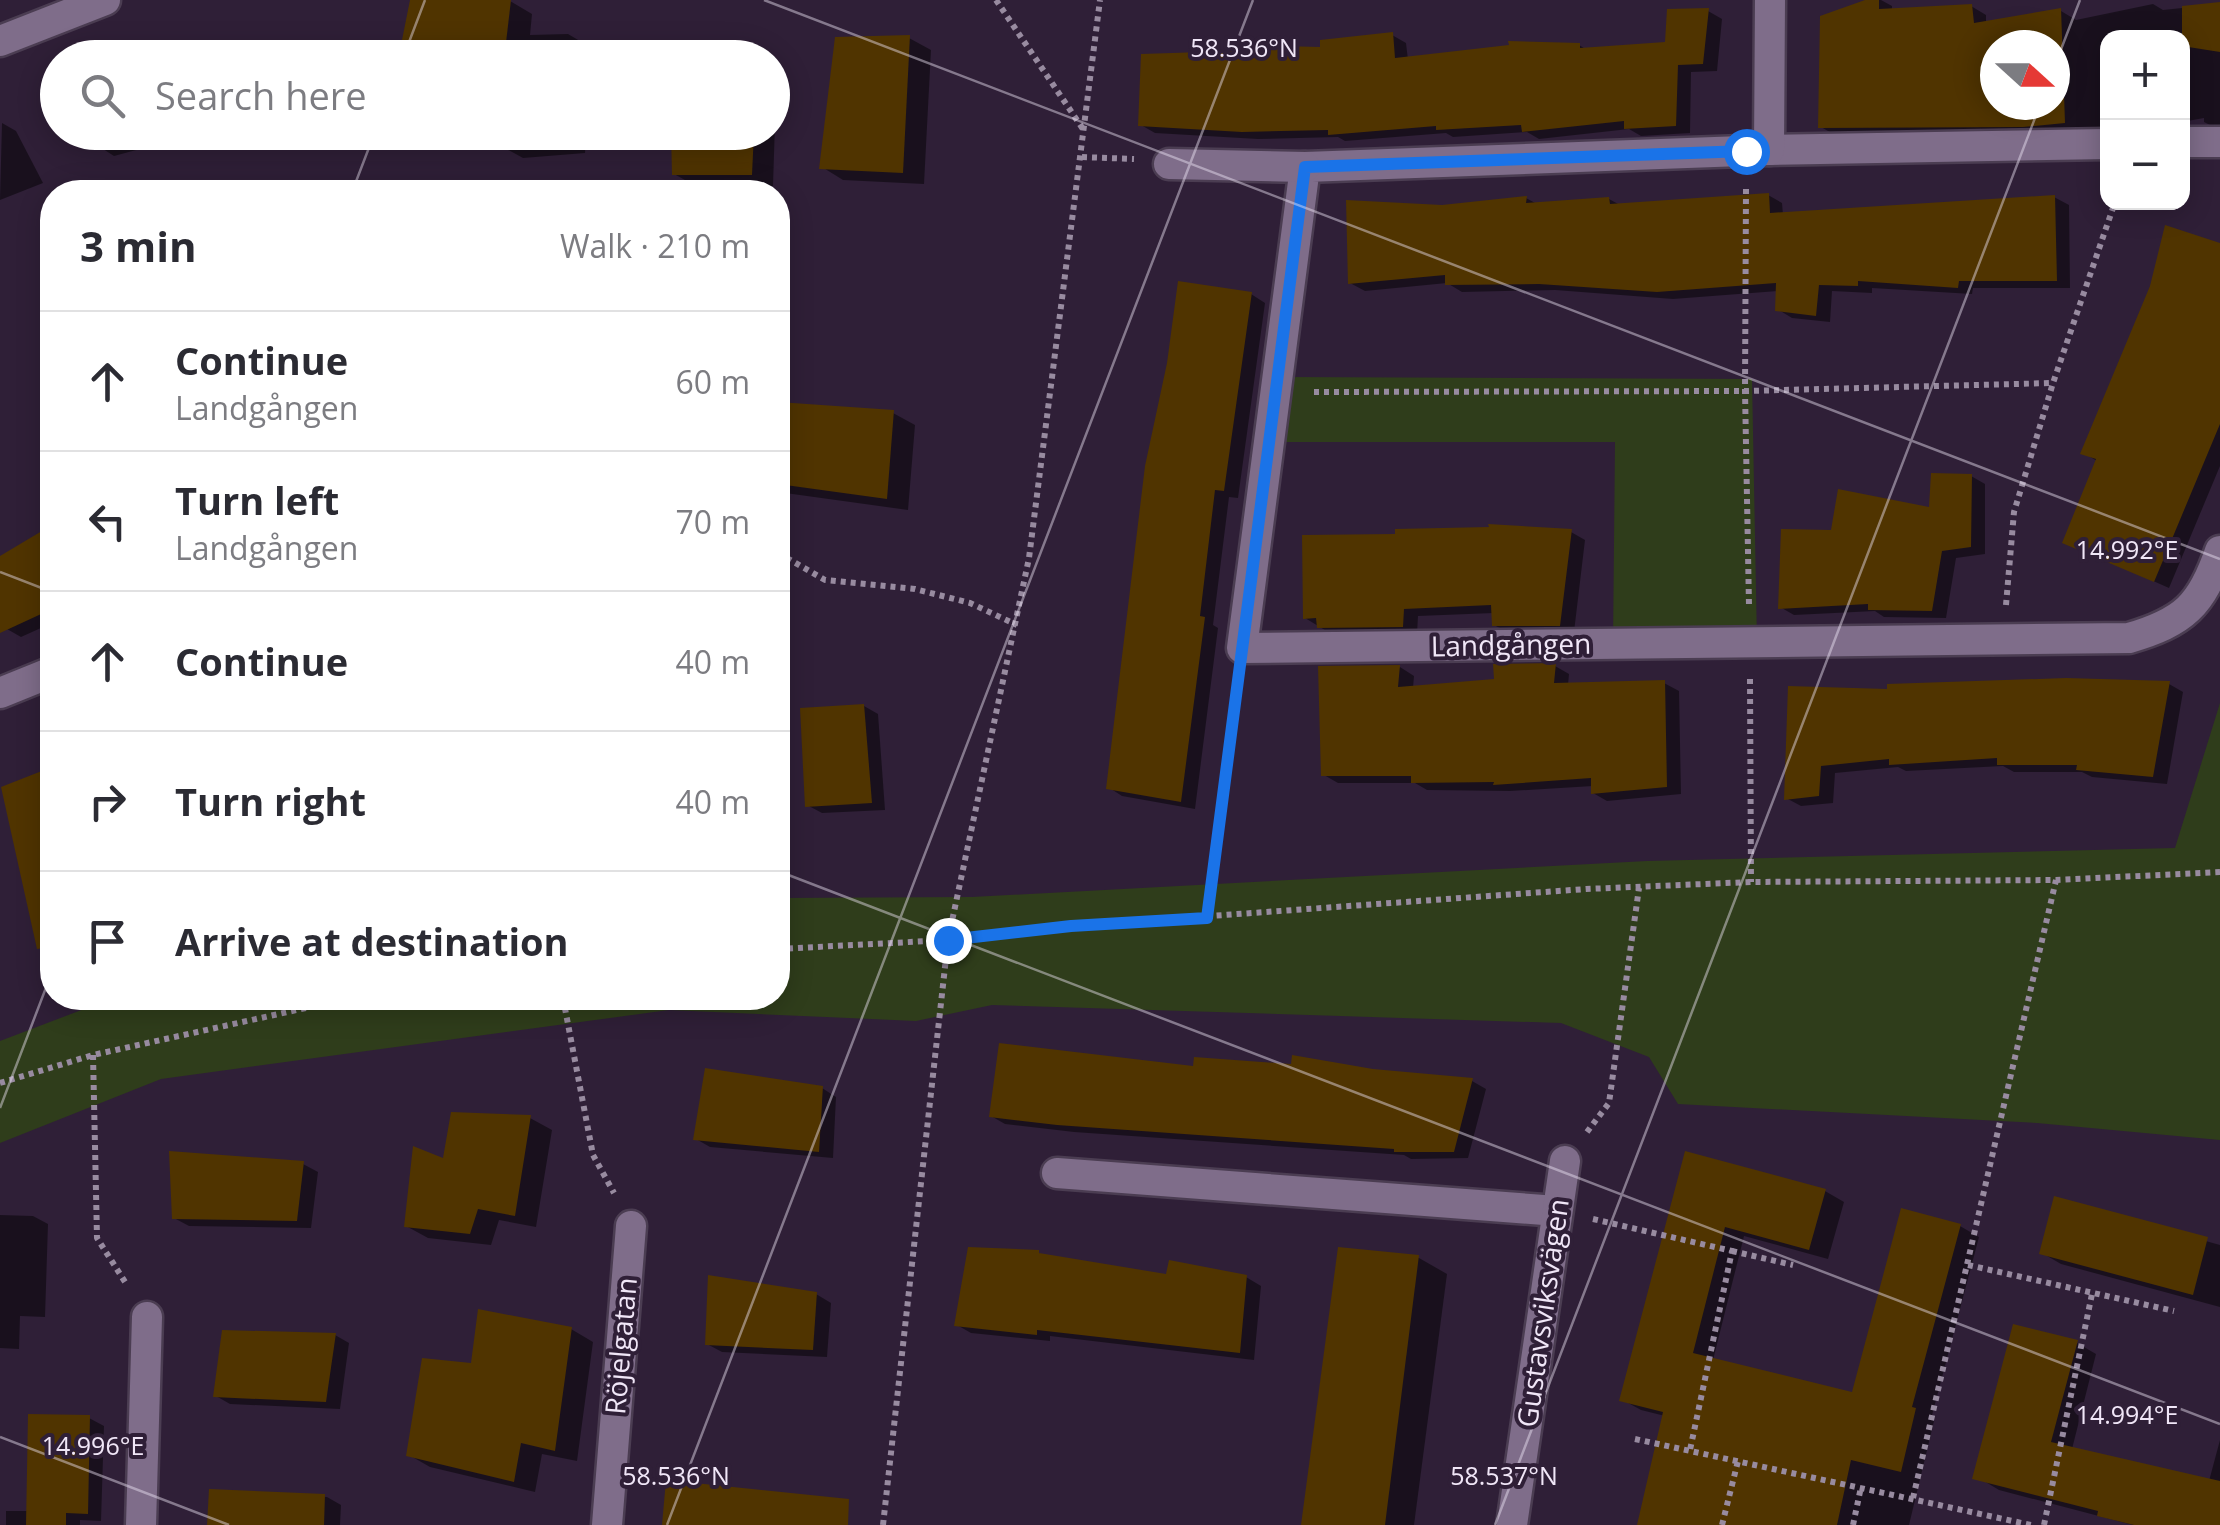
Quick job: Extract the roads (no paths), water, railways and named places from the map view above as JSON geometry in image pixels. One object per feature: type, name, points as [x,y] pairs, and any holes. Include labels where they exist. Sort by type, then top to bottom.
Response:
[{"type":"street","points":[[0,40],[106,0]]},
{"type":"street","points":[[1758,151],[1770,0]]},
{"type":"street","points":[[2190,142],[2220,142]]},
{"type":"street","points":[[1169,164],[1305,167],[2100,144]]},
{"type":"street","name":"Landgången","points":[[1305,167],[1242,648],[2129,638],[2152,631],[2200,598],[2209,585],[2220,551]]},
{"type":"street","points":[[0,693],[40,677]]},
{"type":"street","name":"Gustavsviksvägen","points":[[1512,1525],[1565,1161]]},
{"type":"street","points":[[1057,1173],[1557,1211]]},
{"type":"street","name":"Röjelgatan","points":[[606,1525],[632,1226]]},
{"type":"street","points":[[141,1525],[147,1317]]}]
